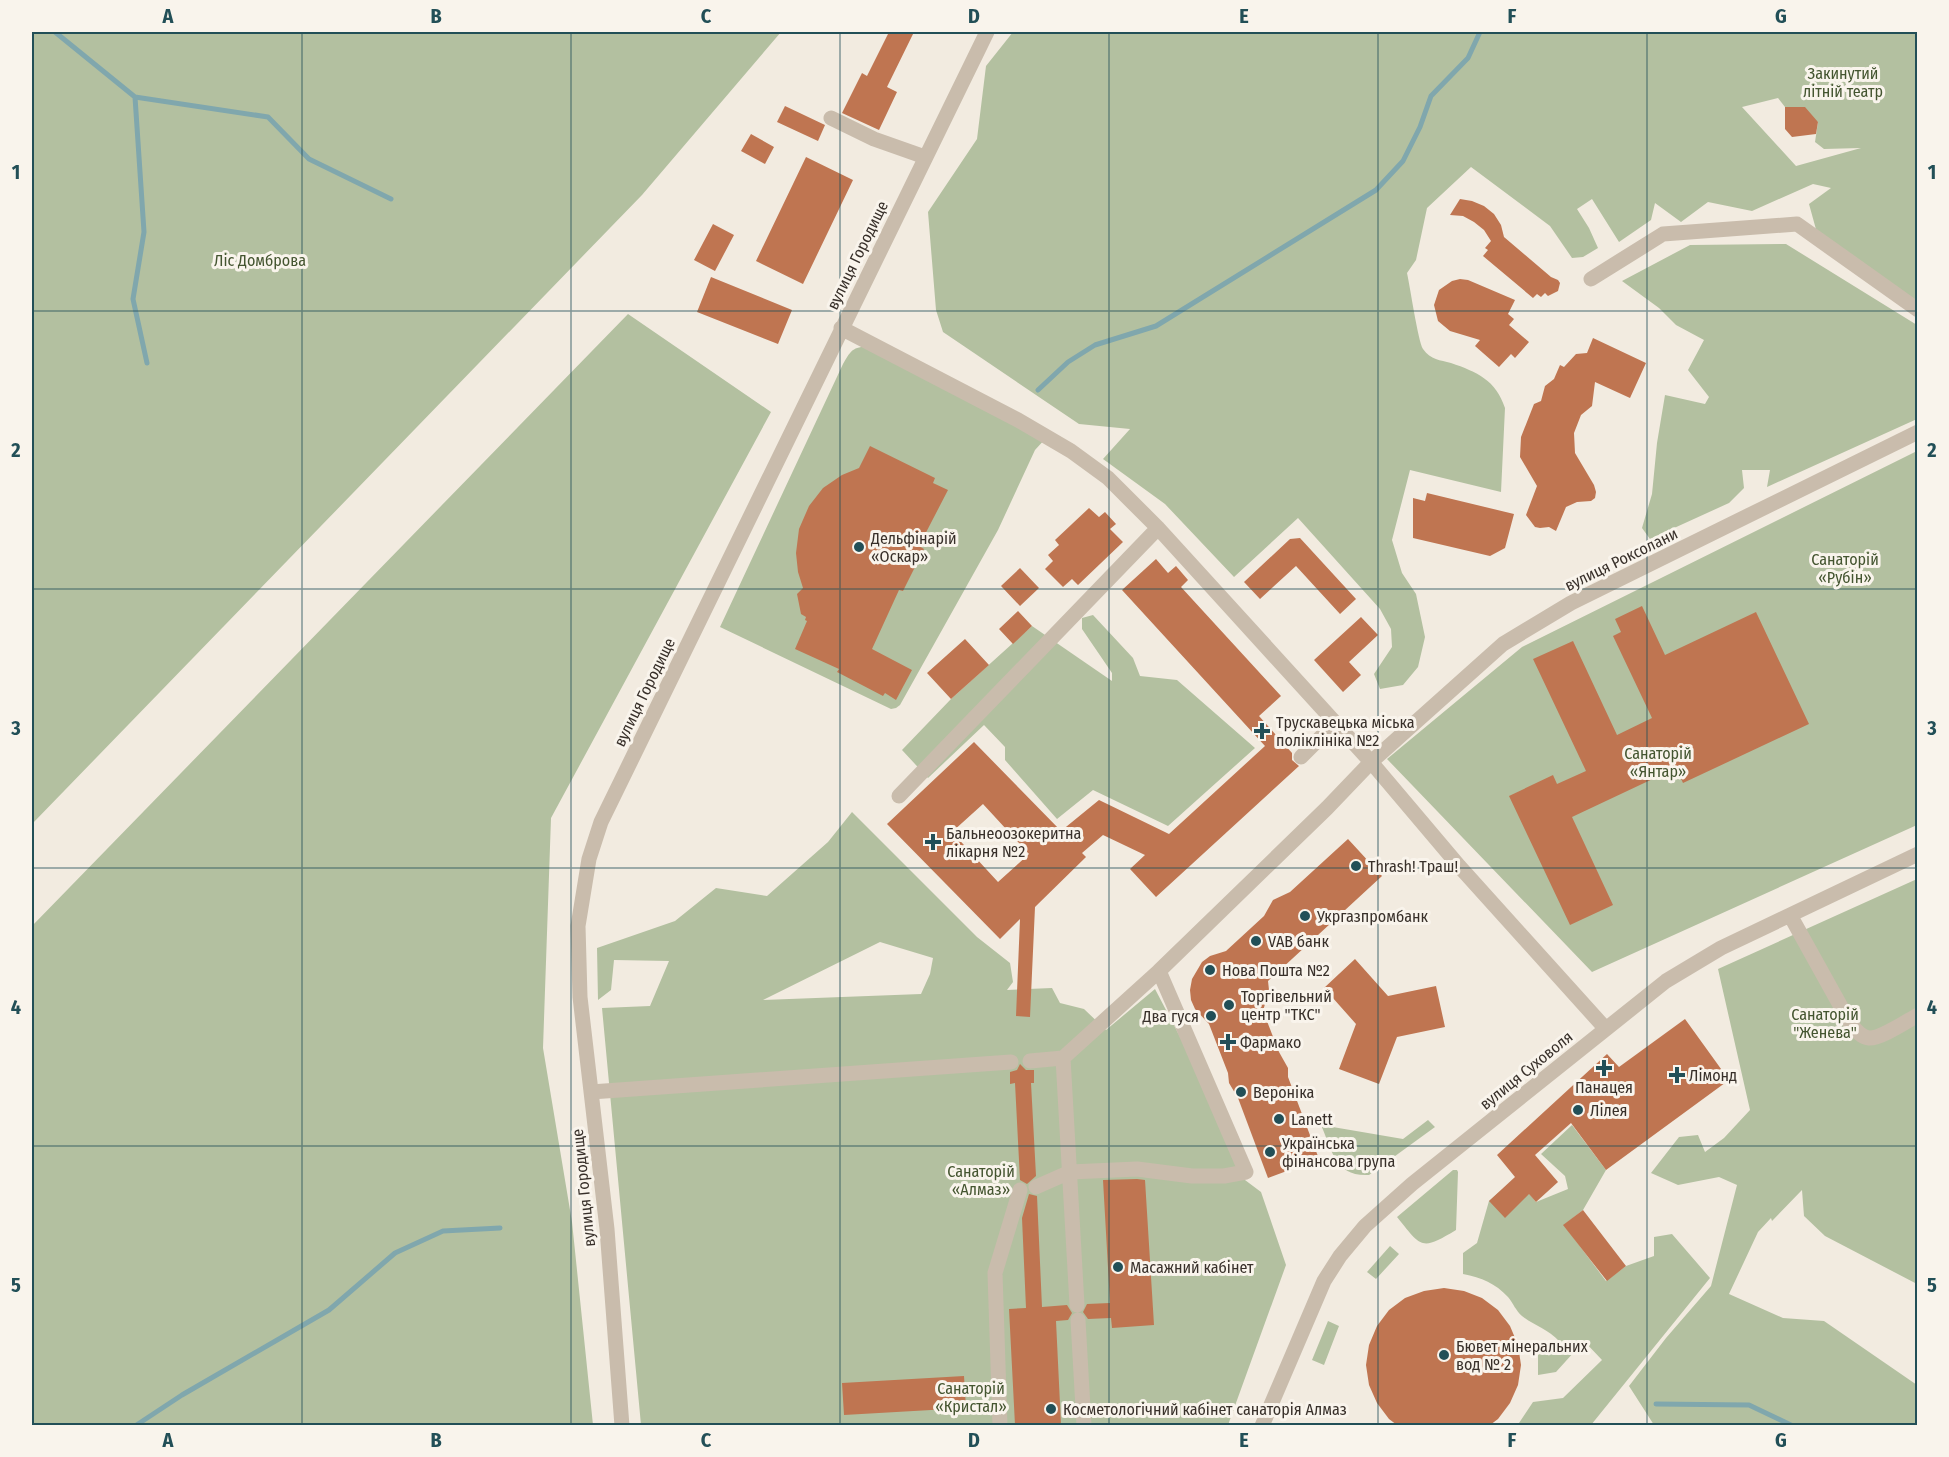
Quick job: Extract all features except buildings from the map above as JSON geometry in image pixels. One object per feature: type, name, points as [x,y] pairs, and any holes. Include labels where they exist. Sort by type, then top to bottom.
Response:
[{"type":"street","name":"вулиця Городище","points":[[622,1425],[607,1229],[580,997],[578,926],[589,858],[601,822],[987,32]]},
{"type":"street","points":[[831,118],[874,139],[925,157]]},
{"type":"street","points":[[1591,279],[1663,234],[1797,224],[1917,310]]},
{"type":"street","points":[[841,328],[1018,420],[1071,451],[1108,478],[1158,528],[1371,762],[1459,866],[1605,1028]]},
{"type":"street","name":"вулиця Роксолани","points":[[1063,1058],[1158,972],[1327,808],[1371,762],[1503,645],[1571,603],[1917,432]]},
{"type":"street","points":[[899,796],[1158,528]]},
{"type":"street","points":[[1301,757],[1335,723]]},
{"type":"street","name":"вулиця Суховоля","points":[[1263,1425],[1324,1281],[1340,1256],[1365,1226],[1412,1184],[1665,981],[1695,962],[1917,854]]},
{"type":"street","points":[[1790,915],[1850,1023],[1860,1035],[1869,1038],[1877,1037],[1917,1014]]},
{"type":"street","points":[[1036,1187],[1070,1172],[1137,1169],[1192,1176],[1224,1176],[1246,1172],[1158,972]]},
{"type":"street","points":[[1030,1062],[1063,1058],[1084,1425]]},
{"type":"street","points":[[591,1092],[1011,1062]]},
{"type":"street","points":[[991,1425],[1000,1425],[995,1273],[1020,1190]]},
{"type":"green space","name":"Ліс Домброва","points":[[32,32],[781,32],[642,195],[32,824]]},
{"type":"green space","name":"Закинутий літній театр","points":[[1013,32],[1917,32],[1917,301],[1817,233],[1809,204],[1831,188],[1813,184],[1752,211],[1708,202],[1681,222],[1655,203],[1651,220],[1619,242],[1592,199],[1577,209],[1598,248],[1583,257],[1572,258],[1550,226],[1471,167],[1427,208],[1416,260],[1407,273],[1421,344],[1426,353],[1484,378],[1501,398],[1505,408],[1501,492],[1410,470],[1392,540],[1402,573],[1416,594],[1425,637],[1418,667],[1403,685],[1380,689],[1374,674],[1392,647],[1391,629],[1380,609],[1298,518],[1234,577],[1165,504],[1103,459],[1130,429],[1079,424],[943,332],[936,310],[928,212],[977,139],[986,66]],"holes":[[[1778,98],[1785,107],[1818,122],[1815,142],[1824,149],[1861,148],[1796,166],[1742,107]]]},
{"type":"green space","points":[[1786,244],[1917,325],[1917,419],[1767,487],[1770,470],[1742,470],[1744,488],[1729,503],[1650,539],[1642,528],[1652,494],[1665,395],[1705,404],[1709,397],[1688,370],[1704,340],[1676,325],[1659,308],[1622,281],[1690,245]]},
{"type":"green space","points":[[628,314],[771,412],[551,818],[543,1048],[572,1222],[593,1425],[32,1425],[32,926]]},
{"type":"green space","points":[[872,346],[1046,438],[1035,450],[998,530],[900,705],[891,709],[720,627],[843,364],[854,349]]},
{"type":"green space","name":"Санаторій «Янтар»","points":[[1917,451],[1917,825],[1592,972],[1387,759],[1522,647]]},
{"type":"green space","points":[[1093,615],[1133,658],[1140,676],[1177,680],[1255,748],[1168,826],[1093,790],[1057,819],[1005,760],[1005,747],[984,725],[928,778],[902,750],[951,699],[1032,626],[1112,681],[1112,673],[1082,629],[1082,618]]},
{"type":"green space","name":"Санаторій «Алмаз»","points":[[852,812],[977,937],[1010,963],[1013,982],[1007,990],[1052,988],[1060,1003],[1084,1009],[1106,1030],[1155,989],[1187,1050],[1238,1167],[1245,1180],[1261,1192],[1286,1265],[1228,1425],[641,1425],[602,1008],[650,1006],[669,961],[614,960],[611,990],[598,1000],[597,948],[675,921],[716,888],[767,896],[828,842]],"holes":[[[880,942],[933,958],[930,974],[921,994],[763,1000]]]},
{"type":"green space","name":"Санаторій \"Женева\"","points":[[1917,879],[1917,1284],[1825,1236],[1804,1216],[1802,1190],[1758,1232],[1729,1294],[1783,1318],[1824,1321],[1917,1385],[1917,1425],[1654,1425],[1629,1386],[1666,1338],[1711,1286],[1737,1185],[1719,1177],[1678,1185],[1651,1173],[1679,1137],[1698,1135],[1705,1152],[1724,1138],[1750,1110],[1718,969]]},
{"type":"green space","points":[[1428,1120],[1435,1127],[1369,1175],[1349,1172],[1342,1167],[1332,1152],[1321,1125],[1403,1139]]},
{"type":"green space","points":[[1572,1125],[1606,1170],[1583,1210],[1564,1225],[1606,1281],[1626,1266],[1654,1256],[1654,1237],[1672,1234],[1710,1278],[1591,1425],[1517,1426],[1533,1402],[1563,1398],[1602,1360],[1584,1341],[1556,1372],[1538,1375],[1538,1341],[1557,1348],[1560,1342],[1522,1316],[1498,1288],[1482,1279],[1463,1274],[1463,1253],[1477,1243],[1489,1201],[1518,1180],[1536,1202],[1568,1189],[1565,1176],[1541,1154]]},
{"type":"green space","points":[[1453,1170],[1458,1172],[1456,1230],[1436,1241],[1423,1243],[1412,1235],[1397,1217]]},
{"type":"green space","points":[[1390,1246],[1399,1254],[1376,1279],[1367,1272]]},
{"type":"green space","points":[[1328,1321],[1339,1326],[1324,1365],[1312,1360]]},
{"type":"waterway","points":[[55,32],[135,97],[268,117],[309,159],[391,199]]},
{"type":"waterway","points":[[1038,390],[1068,362],[1095,345],[1156,326],[1376,190],[1403,161],[1420,127],[1431,96],[1468,58],[1480,32]]},
{"type":"waterway","points":[[135,97],[144,232],[133,299],[147,363]]},
{"type":"waterway","points":[[135,1426],[182,1395],[329,1310],[395,1253],[443,1231],[500,1228]]},
{"type":"waterway","points":[[1656,1404],[1749,1405],[1793,1426]]},
{"type":"place","name":"Дельфінарій «Оскар»","points":[[859,547]]},
{"type":"place","name":"Трускавецька міська поліклініка №2","points":[[1262,731]]},
{"type":"place","name":"Бальнеоозокеритна лікарня №2","points":[[933,842]]},
{"type":"place","name":"Thrash! Траш!","points":[[1356,866]]},
{"type":"place","name":"Укргазпромбанк","points":[[1305,916]]},
{"type":"place","name":"VAB банк","points":[[1256,941]]},
{"type":"place","name":"Нова Пошта №2","points":[[1210,970]]},
{"type":"place","name":"Торгівельний центр \"ТКС\"","points":[[1229,1005]]},
{"type":"place","name":"Два гуся","points":[[1211,1016]]},
{"type":"place","name":"Фармако","points":[[1228,1042]]},
{"type":"place","name":"Панацея","points":[[1604,1068]]},
{"type":"place","name":"Лімонд","points":[[1677,1075]]},
{"type":"place","name":"Вероніка","points":[[1241,1092]]},
{"type":"place","name":"Лілея","points":[[1578,1110]]},
{"type":"place","name":"Lanett","points":[[1279,1119]]},
{"type":"place","name":"Українська фінансова група","points":[[1270,1152]]},
{"type":"place","name":"Масажний кабінет","points":[[1118,1267]]},
{"type":"place","name":"Бювет мінеральних вод № 2","points":[[1444,1355]]},
{"type":"place","name":"Косметологічний кабінет санаторія Алмаз","points":[[1051,1409]]},
{"type":"park label","name":"Санаторій «Рубін»","points":[[1845,568]]},
{"type":"park label","name":"Санаторій «Кристал»","points":[[971,1397]]}]
